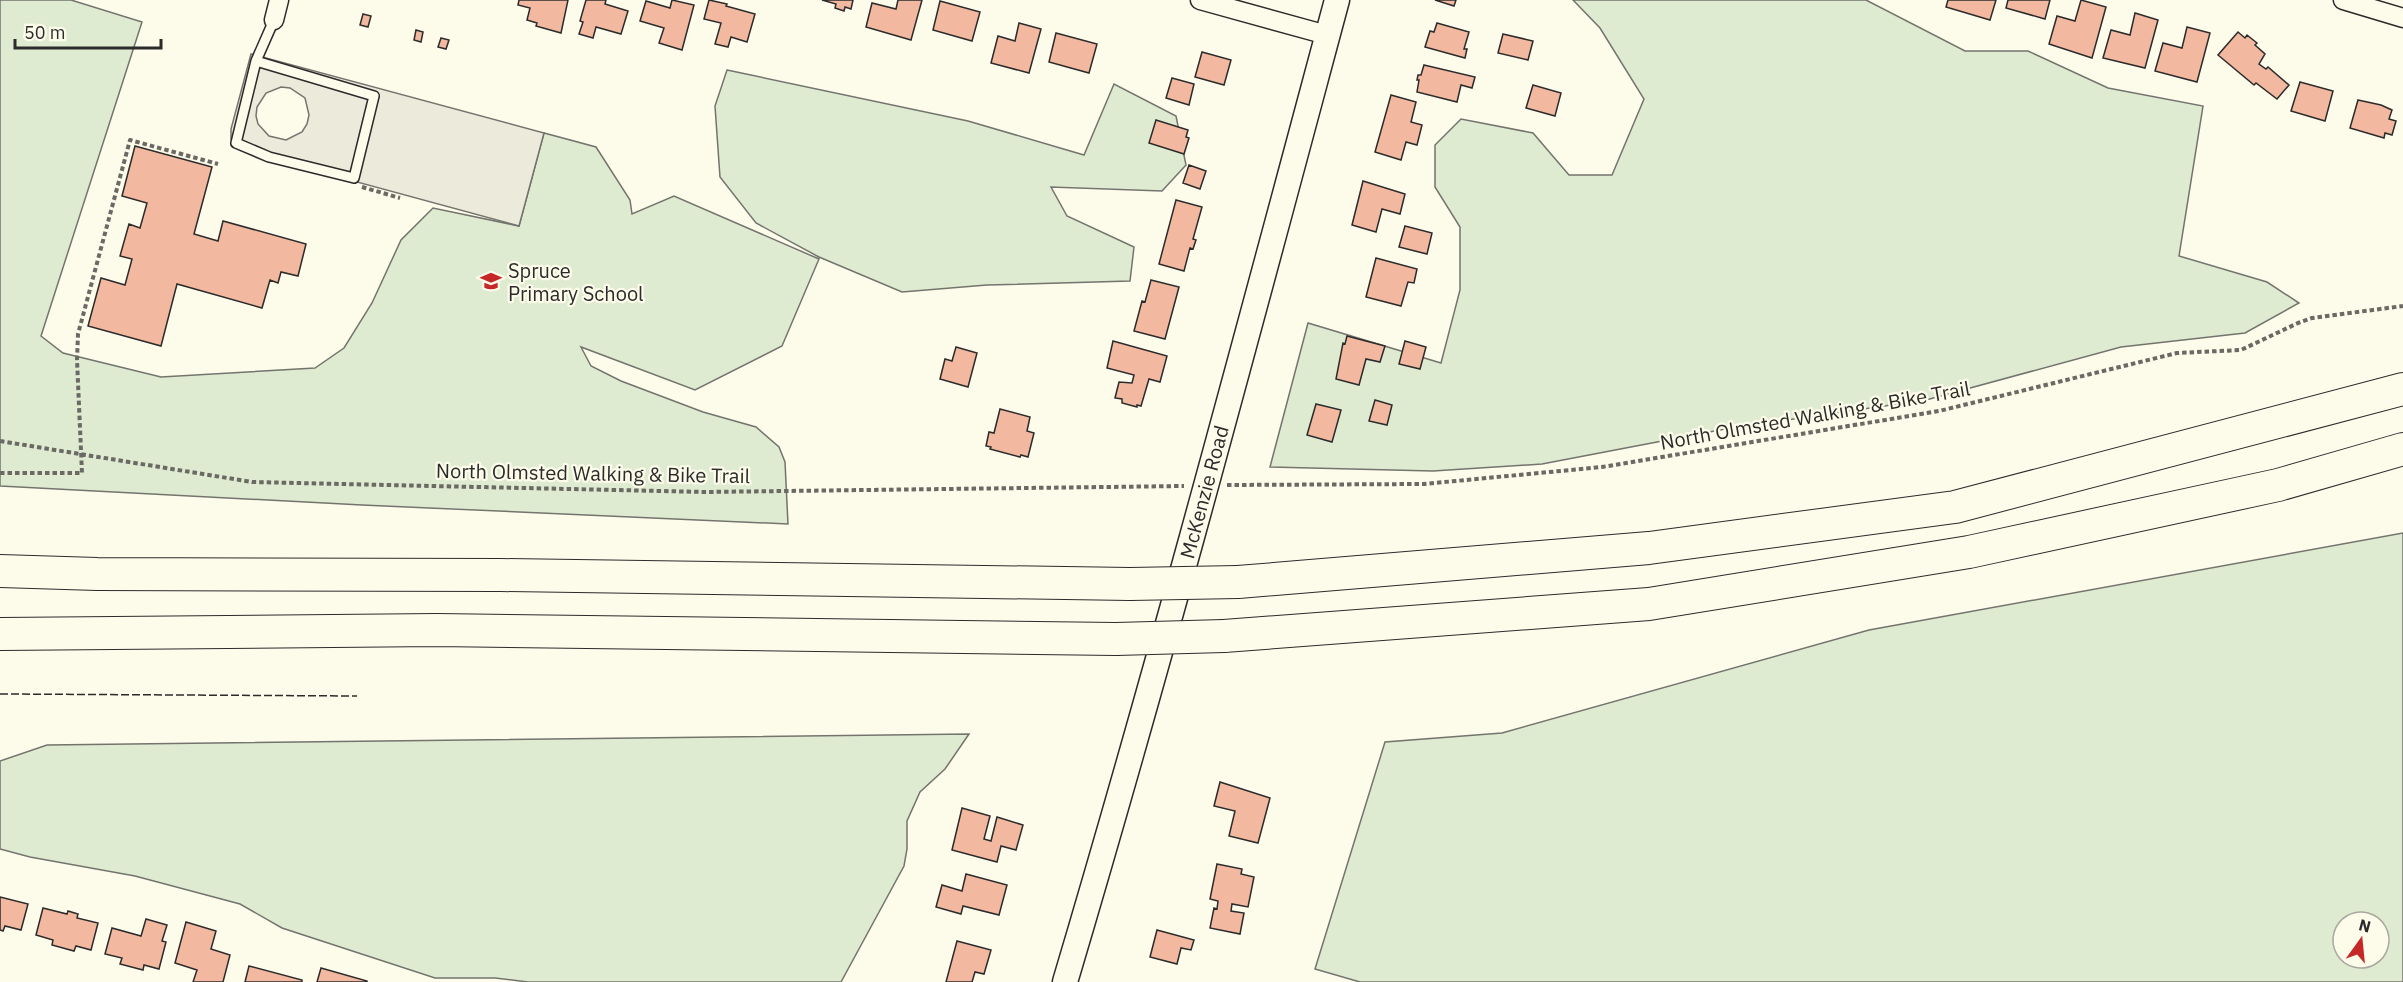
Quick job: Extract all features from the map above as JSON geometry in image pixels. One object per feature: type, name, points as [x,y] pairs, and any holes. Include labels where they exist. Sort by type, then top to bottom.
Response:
[{"type":"highway","points":[[0,571],[97,574],[442,574],[1130,584],[1238,582],[1649,548],[1955,507],[2403,389]]},
{"type":"highway","points":[[0,634],[437,630],[1116,639],[1224,636],[1638,604],[1684,598],[1969,552],[2278,485],[2403,449]]},
{"type":"highway","points":[[0,565],[35,571]]},
{"type":"street","points":[[274,20],[279,0]]},
{"type":"street","points":[[1200,0],[1327,35]]},
{"type":"street","name":"McKenzie Road","points":[[1065,982],[1197,520],[1337,0]]},
{"type":"street","points":[[2343,0],[2373,4],[2403,18]]},
{"type":"lane","points":[[256,61],[374,96],[354,178],[269,157],[236,143],[256,61],[274,20]]},
{"type":"path","points":[[0,473],[82,473],[78,334],[130,140],[218,164]]},
{"type":"path","name":"North Olmsted Walking & Bike Trail","points":[[1220,485],[1424,484],[1602,467],[1939,411],[2177,352],[2241,350],[2312,318],[2403,306]]},
{"type":"path","name":"North Olmsted Walking & Bike Trail","points":[[0,441],[252,482],[705,492],[1189,487]]},
{"type":"green space","points":[[0,0],[71,0],[142,22],[41,336],[63,353],[161,377],[315,368],[344,348],[372,303],[401,240],[433,208],[519,226],[544,133],[596,147],[630,200],[632,214],[674,196],[819,259],[782,346],[695,390],[581,347],[591,366],[621,381],[703,412],[756,427],[779,447],[785,462],[788,524],[0,486]]},
{"type":"green space","points":[[1573,0],[1866,0],[1965,51],[2028,51],[2108,88],[2203,106],[2179,256],[2267,282],[2299,303],[2245,333],[2121,347],[1926,400],[1725,429],[1542,464],[1433,471],[1270,467],[1308,323],[1441,363],[1460,290],[1460,227],[1435,187],[1435,145],[1461,119],[1533,133],[1569,175],[1612,175],[1644,99],[1600,28]]},
{"type":"green space","points":[[727,70],[968,121],[1084,155],[1114,84],[1176,116],[1186,165],[1162,191],[1051,187],[1067,216],[1134,247],[1130,281],[987,285],[902,292],[819,257],[756,223],[720,177],[715,106]]},
{"type":"green space","points":[[2403,533],[2403,982],[1360,982],[1315,969],[1385,742],[1502,733],[1869,630]]},
{"type":"green space","points":[[969,734],[945,769],[920,792],[907,821],[907,849],[904,866],[841,982],[528,982],[495,978],[435,978],[282,928],[240,904],[135,876],[30,857],[0,849],[0,761],[47,745]]},
{"type":"shaded area","points":[[251,54],[544,133],[519,226],[243,151],[236,147],[231,139],[231,129]],"holes":[[[281,87],[290,88],[305,98],[309,115],[307,124],[302,132],[286,140],[269,136],[258,124],[257,107],[266,93]]]},
{"type":"building","points":[[519,0],[568,0],[561,33],[536,26],[537,23],[527,20],[530,8],[518,5]]},
{"type":"building","points":[[586,0],[606,0],[605,4],[628,11],[621,34],[596,27],[593,38],[579,34]]},
{"type":"building","points":[[672,0],[694,5],[682,50],[659,43],[664,28],[640,21],[646,1],[670,8]]},
{"type":"building","points":[[709,0],[755,14],[747,42],[731,37],[728,47],[715,44],[721,23],[704,19]]},
{"type":"building","points":[[822,0],[853,0],[851,9],[845,7],[844,11],[835,8],[836,4]]},
{"type":"building","points":[[898,0],[922,0],[911,40],[866,27],[872,3],[896,9]]},
{"type":"building","points":[[1435,0],[1456,0],[1454,6]]},
{"type":"building","points":[[1948,0],[1996,0],[1990,20],[1946,7]]},
{"type":"building","points":[[2008,0],[2050,0],[2045,19],[2006,8]]},
{"type":"building","points":[[2081,0],[2106,7],[2092,58],[2049,44],[2057,16],[2075,21]]},
{"type":"building","points":[[940,1],[980,12],[972,41],[933,30]]},
{"type":"building","points":[[2135,13],[2158,20],[2145,68],[2103,58],[2111,30],[2130,35]]},
{"type":"building","points":[[363,14],[371,16],[368,27],[360,25]]},
{"type":"building","points":[[1019,23],[1041,29],[1029,73],[991,63],[998,36],[1015,41]]},
{"type":"building","points":[[1437,23],[1469,32],[1464,49],[1467,49],[1465,58],[1425,47],[1430,31],[1434,32]]},
{"type":"building","points":[[2187,27],[2210,33],[2197,82],[2155,71],[2163,43],[2182,48]]},
{"type":"building","points":[[416,30],[423,32],[421,42],[414,40]]},
{"type":"building","points":[[2238,32],[2245,38],[2247,35],[2257,43],[2255,45],[2265,54],[2259,64],[2266,69],[2268,67],[2289,85],[2277,99],[2256,83],[2254,85],[2218,55]]},
{"type":"building","points":[[1056,33],[1097,44],[1089,73],[1049,62]]},
{"type":"building","points":[[1503,34],[1533,41],[1528,60],[1498,53]]},
{"type":"building","points":[[441,38],[449,40],[446,49],[438,47]]},
{"type":"building","points":[[1202,52],[1231,60],[1224,85],[1195,77]]},
{"type":"building","points":[[1424,65],[1475,77],[1472,88],[1461,85],[1457,102],[1417,92],[1418,75],[1421,75]]},
{"type":"building","points":[[1172,78],[1194,84],[1189,105],[1166,98]]},
{"type":"building","points":[[2300,82],[2333,91],[2325,121],[2291,111]]},
{"type":"building","points":[[1533,85],[1561,93],[1555,116],[1526,108]]},
{"type":"building","points":[[1391,95],[1416,102],[1411,122],[1422,125],[1417,145],[1406,142],[1401,160],[1375,152]]},
{"type":"building","points":[[2358,100],[2392,110],[2389,119],[2396,121],[2392,135],[2385,133],[2384,138],[2350,128]]},
{"type":"building","points":[[1156,120],[1188,130],[1186,137],[1189,138],[1184,154],[1149,143]]},
{"type":"building","points":[[135,146],[212,167],[194,234],[218,241],[223,221],[306,244],[298,276],[281,272],[278,283],[270,280],[262,308],[177,284],[161,346],[88,326],[101,278],[125,285],[132,259],[120,256],[129,224],[140,228],[147,203],[122,196]]},
{"type":"building","points":[[1189,165],[1206,171],[1200,189],[1183,183]]},
{"type":"building","points":[[1363,181],[1405,194],[1400,214],[1382,209],[1376,232],[1352,225]]},
{"type":"building","points":[[1176,200],[1202,207],[1193,239],[1196,240],[1193,249],[1190,248],[1184,271],[1159,264]]},
{"type":"building","points":[[1405,226],[1432,233],[1427,254],[1399,247]]},
{"type":"building","points":[[1376,258],[1417,269],[1414,283],[1408,282],[1401,306],[1366,297]]},
{"type":"building","points":[[1151,280],[1179,287],[1165,339],[1134,331],[1142,301],[1145,302]]},
{"type":"building","points":[[1347,336],[1385,346],[1380,362],[1366,359],[1359,385],[1336,379],[1343,343],[1345,344]]},
{"type":"building","points":[[1113,341],[1167,356],[1160,382],[1149,379],[1141,406],[1122,403],[1122,399],[1115,398],[1119,382],[1132,383],[1134,375],[1107,368]]},
{"type":"building","points":[[1405,341],[1426,347],[1420,369],[1399,364]]},
{"type":"building","points":[[956,347],[977,353],[968,387],[940,379],[945,359],[952,361]]},
{"type":"building","points":[[1375,400],[1392,405],[1387,425],[1369,421]]},
{"type":"building","points":[[1316,404],[1341,410],[1332,442],[1307,435]]},
{"type":"building","points":[[1000,409],[1030,417],[1027,431],[1034,433],[1028,457],[1021,455],[1020,457],[986,446],[989,432],[994,433]]},
{"type":"building","points":[[1220,782],[1270,798],[1258,843],[1229,836],[1235,811],[1214,806]]},
{"type":"building","points":[[962,808],[990,816],[984,839],[991,841],[997,817],[1023,825],[1016,850],[1001,846],[997,862],[952,850]]},
{"type":"building","points":[[1217,864],[1242,869],[1241,874],[1254,877],[1248,907],[1232,904],[1231,911],[1244,913],[1240,934],[1210,928],[1214,908],[1217,909],[1218,901],[1210,899]]},
{"type":"building","points":[[966,874],[1007,885],[999,915],[963,906],[961,914],[936,907],[942,885],[962,891]]},
{"type":"building","points":[[0,897],[28,904],[21,930],[5,926],[3,931],[0,930]]},
{"type":"building","points":[[43,908],[67,914],[68,911],[78,914],[77,918],[98,923],[91,950],[76,946],[74,951],[52,945],[53,940],[36,935]]},
{"type":"building","points":[[146,919],[167,925],[162,941],[166,942],[159,969],[144,965],[143,970],[120,964],[122,958],[105,954],[112,928],[141,936]]},
{"type":"building","points":[[186,922],[216,931],[211,949],[230,955],[223,982],[193,982],[197,970],[175,963]]},
{"type":"building","points":[[1157,930],[1194,940],[1191,950],[1181,948],[1177,964],[1150,957]]},
{"type":"building","points":[[957,941],[991,950],[984,974],[975,972],[972,982],[946,982]]},
{"type":"building","points":[[249,966],[302,980],[302,982],[245,982]]},
{"type":"building","points":[[321,968],[367,981],[367,982],[317,982]]},
{"type":"fence","points":[[0,694],[357,696]]},
{"type":"place","name":"Spruce Primary School","points":[[491,281]]}]
